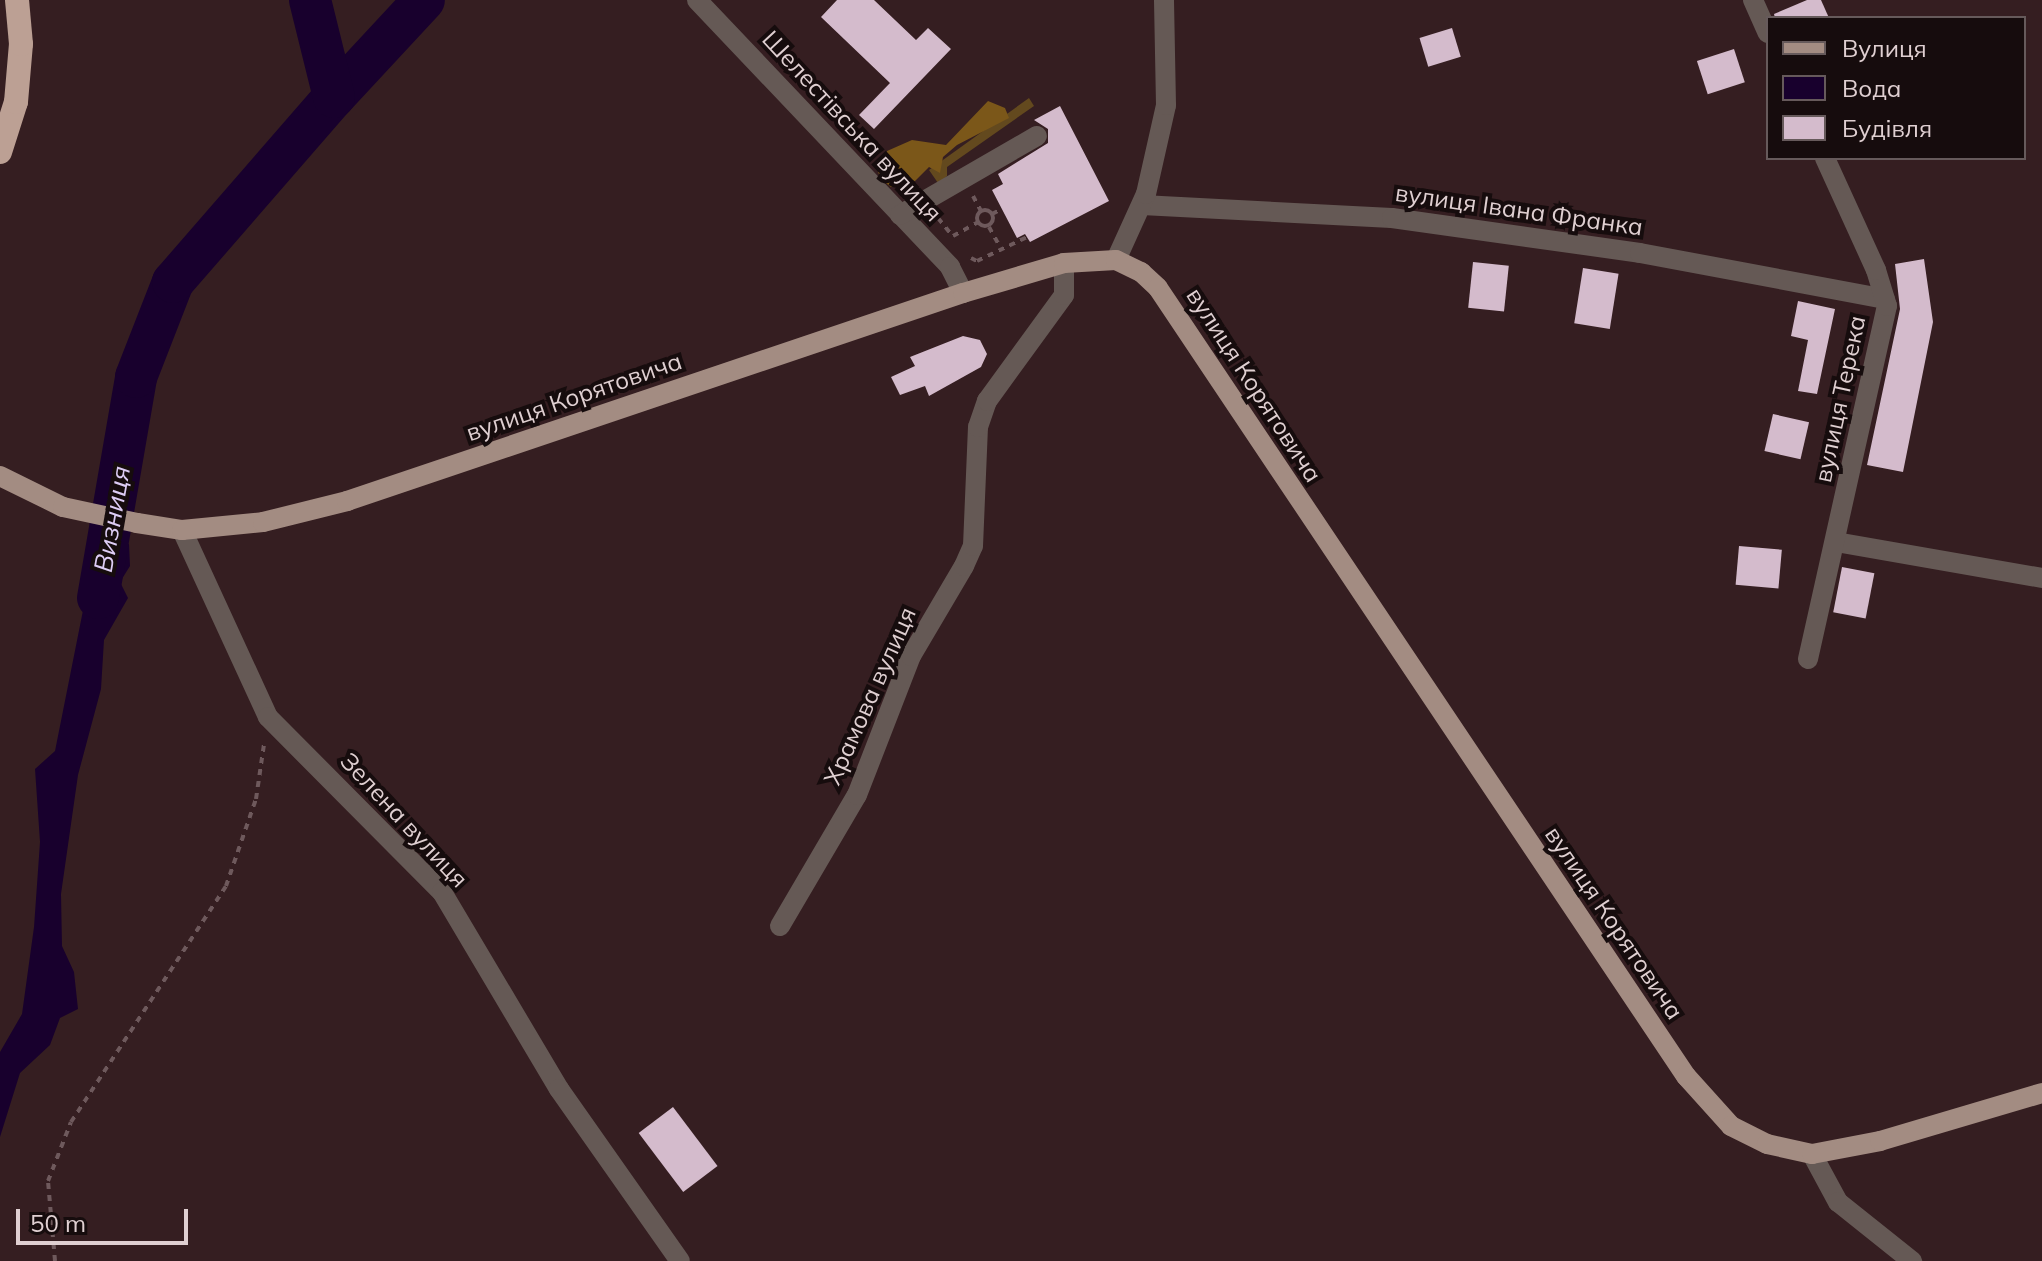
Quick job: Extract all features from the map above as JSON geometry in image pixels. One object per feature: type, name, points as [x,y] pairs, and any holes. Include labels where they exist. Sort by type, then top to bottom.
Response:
[{"type":"highway","points":[[0,152],[16,102],[21,44],[17,0]]},
{"type":"highway","points":[[0,11],[21,44]]},
{"type":"main road","name":"вулиця Корятовича","points":[[0,476],[63,507],[137,523],[182,530],[263,522],[347,501],[963,293],[1064,263],[1116,260],[1141,272],[1158,288],[1686,1076],[1731,1126],[1767,1144],[1812,1154],[1880,1141],[2042,1093]]},
{"type":"street","name":"Шелестівська вулиця","points":[[697,0],[950,267],[963,293]]},
{"type":"street","points":[[1116,260],[1142,205],[1166,105],[1164,0]]},
{"type":"street","points":[[1753,0],[1766,29]]},
{"type":"street","points":[[900,215],[1037,136]]},
{"type":"street","name":"вулиця Терека","points":[[1808,659],[1836,542],[1885,299],[1826,160]]},
{"type":"street","name":"вулиця Івана Франка","points":[[1142,205],[1392,218],[1640,253],[1885,299]]},
{"type":"street","name":"Храмова вулиця","points":[[780,926],[857,795],[911,656],[973,546],[978,427],[987,401],[1064,295],[1064,263]]},
{"type":"street","name":"Зелена вулиця","points":[[182,530],[268,717],[442,892],[559,1089],[680,1261]]},
{"type":"street","points":[[1836,542],[2042,578]]},
{"type":"street","points":[[1812,1154],[1838,1202],[1912,1261]]},
{"type":"path","points":[[924,201],[974,260],[1027,237]]},
{"type":"path","points":[[953,236],[978,222],[981,211],[992,214],[1002,209]]},
{"type":"path","points":[[988,226],[992,214]]},
{"type":"path","points":[[978,222],[988,226],[1001,249]]},
{"type":"path","points":[[55,1261],[48,1181],[71,1122],[226,886],[256,799],[268,717]]},
{"type":"shaded area","points":[[1029,98],[1034,106],[947,167],[947,176],[918,201],[906,187],[911,183],[921,196],[938,183],[929,170]]},
{"type":"shaded area","points":[[988,101],[1005,108],[1009,118],[957,145],[943,157],[940,173],[929,167],[915,181],[891,187],[882,180],[878,172],[887,151],[912,140],[946,145]]},
{"type":"water","points":[[97,540],[129,544],[130,566],[120,582],[128,598],[104,640],[101,689],[78,775],[61,894],[62,946],[74,972],[78,1009],[60,1018],[50,1045],[20,1073],[0,1137],[0,1052],[22,1014],[34,927],[40,842],[35,769],[55,751]]},
{"type":"building","points":[[837,0],[874,0],[916,40],[928,28],[951,49],[874,129],[859,115],[890,83],[821,17]]},
{"type":"building","points":[[1807,0],[1821,0],[1828,16],[1774,16]]},
{"type":"building","points":[[1452,28],[1461,57],[1428,67],[1419,38]]},
{"type":"building","points":[[1734,49],[1745,82],[1708,94],[1697,61]]},
{"type":"building","points":[[1060,106],[1109,201],[1030,242],[1025,234],[1017,238],[992,190],[1003,184],[998,174],[1048,143],[1048,129],[1034,120]]},
{"type":"building","points":[[1924,259],[1933,322],[1903,472],[1867,465],[1900,309],[1895,264]]},
{"type":"building","points":[[1473,262],[1509,266],[1504,312],[1468,308]]},
{"type":"building","points":[[1583,268],[1619,274],[1610,329],[1574,323]]},
{"type":"building","points":[[1798,301],[1835,309],[1817,394],[1798,391],[1808,340],[1791,336]]},
{"type":"building","points":[[963,336],[980,340],[987,354],[981,367],[929,396],[925,386],[900,395],[891,377],[915,366],[910,357]]},
{"type":"building","points":[[1773,414],[1809,422],[1801,459],[1764,451]]},
{"type":"building","points":[[1739,546],[1782,550],[1778,589],[1736,585]]},
{"type":"building","points":[[1842,567],[1874,573],[1866,618],[1833,612]]},
{"type":"building","points":[[673,1107],[718,1166],[683,1192],[639,1133]]},
{"type":"waterway","name":"Визниця","points":[[98,598],[136,377],[173,282],[334,97],[310,0]]},
{"type":"waterway","points":[[334,97],[424,0]]}]
